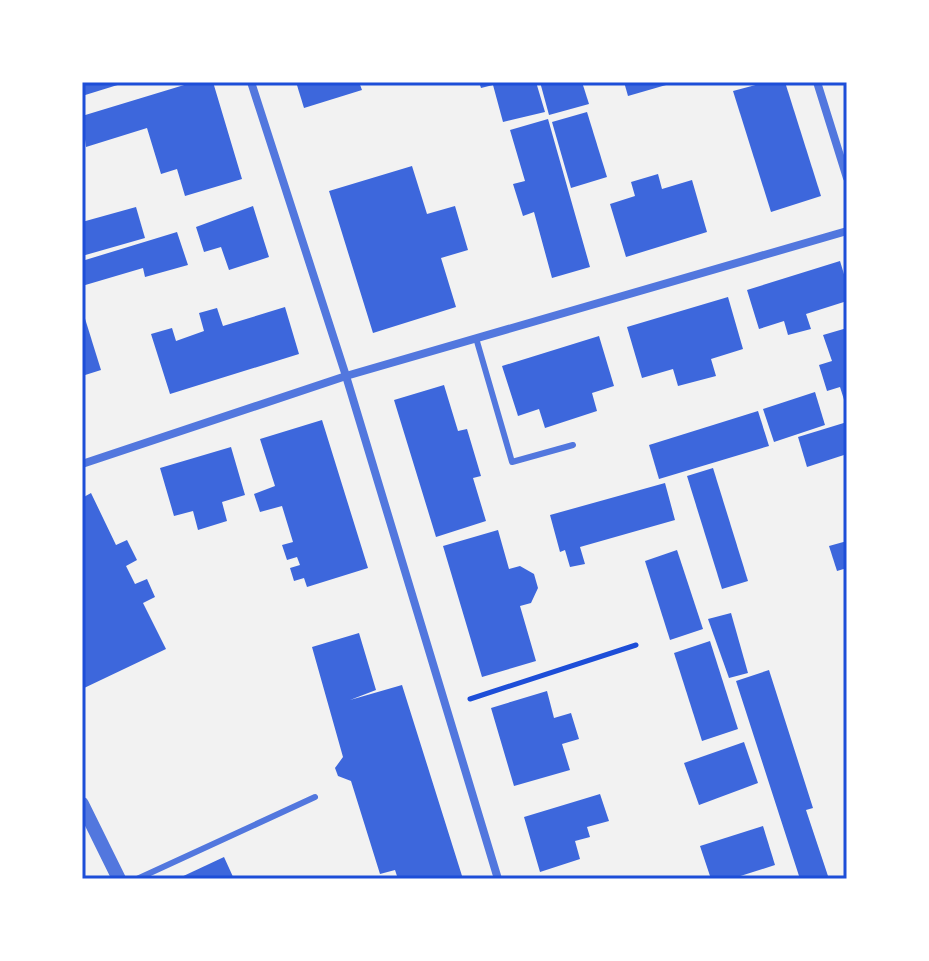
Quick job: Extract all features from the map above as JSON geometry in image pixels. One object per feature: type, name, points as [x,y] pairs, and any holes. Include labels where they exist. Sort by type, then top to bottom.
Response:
[{"type":"street","points":[[251,82],[346,376],[498,879]]},
{"type":"street","points":[[817,82],[847,178]]},
{"type":"street","points":[[82,464],[346,376],[847,231]]},
{"type":"street","points":[[82,804],[119,879]]},
{"type":"lane","points":[[476,338],[512,462],[573,445]]},
{"type":"lane","points":[[137,879],[315,797]]},
{"type":"path","points":[[446,706],[636,645]]},
{"type":"building","points":[[82,82],[124,82],[124,83],[82,96]]},
{"type":"building","points":[[194,82],[213,82],[242,179],[185,196],[177,169],[161,174],[147,128],[86,147],[82,116]]},
{"type":"building","points":[[296,82],[359,82],[362,90],[304,108]]},
{"type":"building","points":[[479,82],[536,82],[545,112],[503,122],[493,85],[481,88]]},
{"type":"building","points":[[540,82],[582,82],[589,104],[549,115]]},
{"type":"building","points":[[624,82],[673,82],[673,83],[628,96]]},
{"type":"building","points":[[767,82],[785,82],[821,196],[771,212],[733,91]]},
{"type":"building","points":[[587,112],[607,177],[571,188],[552,122]]},
{"type":"building","points":[[548,119],[590,267],[552,278],[534,212],[523,216],[513,184],[525,181],[510,130]]},
{"type":"building","points":[[412,166],[427,214],[455,206],[468,250],[441,258],[456,307],[373,333],[329,191]]},
{"type":"building","points":[[658,174],[662,189],[692,180],[707,232],[626,257],[610,204],[635,196],[631,182]]},
{"type":"building","points":[[253,206],[269,257],[229,270],[221,247],[204,252],[196,227]]},
{"type":"building","points":[[136,207],[145,238],[82,256],[82,222]]},
{"type":"building","points":[[177,232],[188,265],[145,277],[143,268],[82,286],[82,261]]},
{"type":"building","points":[[840,261],[847,284],[847,301],[806,314],[811,329],[788,335],[784,321],[759,329],[747,290]]},
{"type":"building","points":[[728,297],[743,349],[711,359],[716,376],[678,386],[673,369],[642,378],[627,327]]},
{"type":"building","points":[[285,307],[299,354],[170,394],[151,334],[172,328],[176,341],[204,331],[199,313],[217,308],[223,326]]},
{"type":"building","points":[[82,309],[101,370],[82,376]]},
{"type":"building","points":[[847,328],[846,406],[840,387],[827,391],[819,365],[832,361],[823,335]]},
{"type":"building","points":[[599,336],[614,386],[592,393],[597,411],[545,428],[539,409],[518,416],[502,366]]},
{"type":"building","points":[[444,385],[458,431],[467,429],[481,476],[473,478],[486,521],[436,537],[394,400]]},
{"type":"building","points":[[815,392],[825,425],[774,442],[763,409]]},
{"type":"building","points":[[758,411],[769,446],[659,479],[649,445]]},
{"type":"building","points":[[322,420],[368,568],[307,587],[304,578],[294,581],[290,568],[300,565],[297,557],[287,560],[282,545],[293,542],[282,506],[260,512],[254,494],[275,486],[260,439]]},
{"type":"building","points":[[847,422],[847,454],[807,467],[798,437]]},
{"type":"building","points":[[231,447],[245,495],[222,502],[227,521],[198,530],[193,511],[174,516],[160,468]]},
{"type":"building","points":[[713,468],[748,581],[722,589],[687,476]]},
{"type":"building","points":[[665,483],[675,520],[580,547],[585,564],[570,567],[565,550],[560,552],[550,515]]},
{"type":"building","points":[[91,493],[116,545],[127,540],[137,560],[126,566],[135,584],[147,579],[155,597],[143,603],[166,649],[82,689],[82,498]]},
{"type":"building","points":[[498,530],[509,569],[520,566],[534,574],[538,588],[531,603],[520,606],[536,661],[482,677],[443,546]]},
{"type":"building","points":[[847,541],[847,568],[837,571],[829,546]]},
{"type":"building","points":[[677,550],[703,629],[670,640],[645,561]]},
{"type":"building","points":[[731,613],[748,673],[729,678],[708,619]]},
{"type":"building","points":[[359,633],[376,690],[350,700],[402,685],[463,879],[398,879],[395,870],[380,874],[351,781],[338,776],[335,768],[343,757],[312,647]]},
{"type":"building","points":[[710,641],[738,729],[702,741],[674,653]]},
{"type":"building","points":[[769,670],[813,808],[806,810],[829,879],[800,879],[736,681]]},
{"type":"building","points":[[547,691],[554,718],[571,713],[579,739],[562,744],[570,770],[514,786],[491,708]]},
{"type":"building","points":[[744,742],[758,783],[699,805],[684,763]]},
{"type":"building","points":[[600,794],[609,821],[587,827],[590,837],[575,841],[580,859],[540,872],[524,817]]},
{"type":"building","points":[[763,826],[775,865],[731,879],[711,879],[700,846]]},
{"type":"building","points":[[224,857],[234,879],[177,879]]}]
